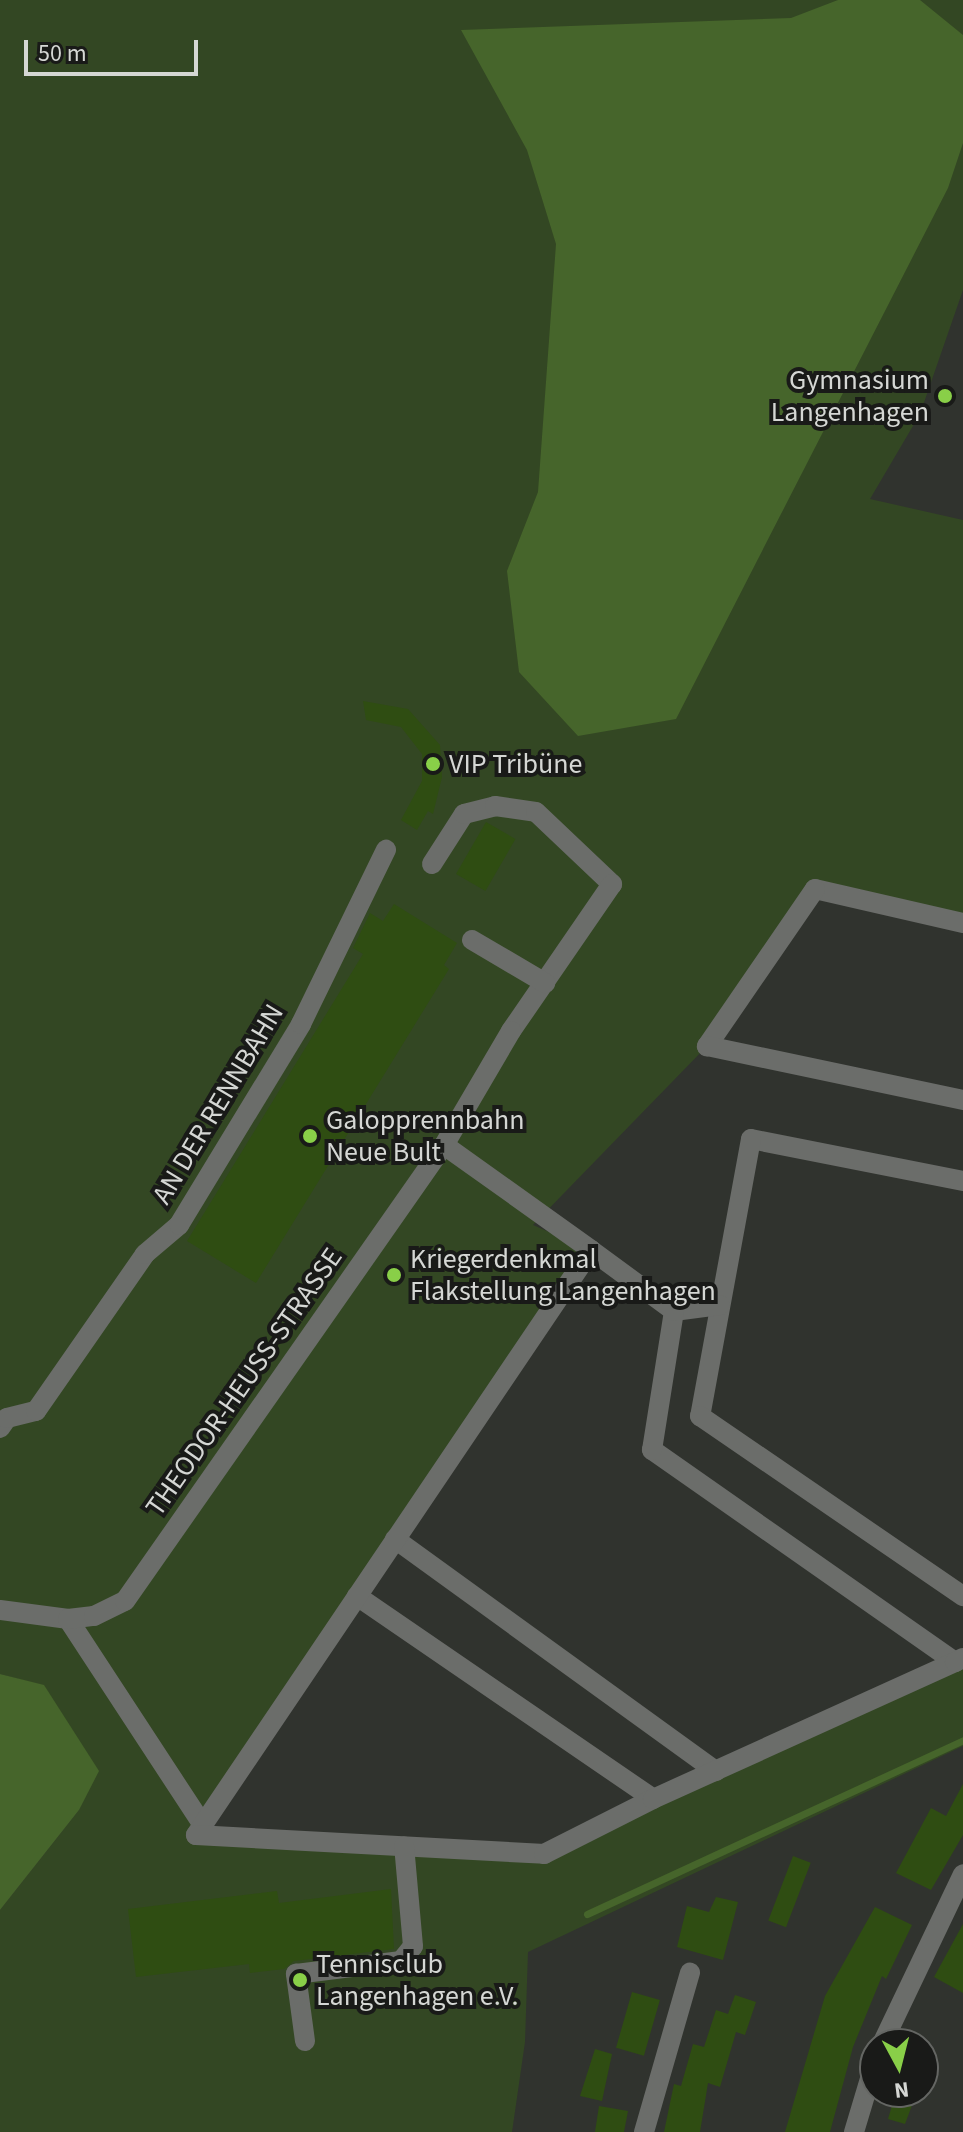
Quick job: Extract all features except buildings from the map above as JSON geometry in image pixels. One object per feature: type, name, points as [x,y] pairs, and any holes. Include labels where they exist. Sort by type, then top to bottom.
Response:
[{"type":"street","name":"THEODOR-HEUSS-STRASSE","points":[[68,1619],[94,1616],[125,1601],[444,1145],[545,983],[612,884],[536,812],[495,806],[464,814],[432,864]]},
{"type":"street","name":"AN DER RENNBAHN","points":[[0,1428],[7,1418],[36,1411],[145,1254],[179,1225],[301,1024],[386,850]]},
{"type":"street","points":[[963,923],[815,889],[707,1046],[963,1100]]},
{"type":"street","points":[[472,940],[545,983]]},
{"type":"street","points":[[963,1181],[751,1139],[700,1416],[963,1596]]},
{"type":"street","points":[[444,1145],[674,1311],[720,1305]]},
{"type":"street","points":[[591,1250],[196,1835],[544,1854],[653,1799],[959,1660]]},
{"type":"street","points":[[674,1311],[652,1450],[959,1660]]},
{"type":"street","points":[[395,1539],[716,1771]]},
{"type":"street","points":[[357,1596],[653,1799]]},
{"type":"street","points":[[0,1610],[68,1619],[203,1825]]},
{"type":"street","points":[[305,2041],[296,1974],[401,1961],[413,1946],[404,1846]]},
{"type":"street","points":[[890,2028],[963,1874]]},
{"type":"street","points":[[644,2132],[690,1973]]},
{"type":"street","points":[[854,2132],[861,2108]]},
{"type":"shaded area","name":"Galopprennbahn Neue Bult","points":[[0,0],[963,0],[963,290],[920,414],[870,499],[963,520],[963,923],[815,890],[707,1046],[533,1225],[591,1250],[196,1835],[544,1854],[963,1658],[963,1746],[528,1952],[525,2042],[512,2132],[0,2132],[0,1910],[79,1810],[44,1686],[0,1674]]},
{"type":"shaded area","points":[[838,0],[920,0],[963,35],[963,143],[948,188],[676,719],[578,736],[519,672],[507,571],[538,492],[556,244],[527,150],[461,30],[791,18]]},
{"type":"shaded area","points":[[0,1674],[44,1685],[99,1771],[79,1810],[0,1910]]},
{"type":"waterway","points":[[587,1914],[963,1740]]},
{"type":"place","name":"Gymnasium Langenhagen","points":[[945,396]]},
{"type":"place","name":"VIP Tribüne","points":[[433,764]]},
{"type":"place","name":"Galopprennbahn Neue Bult","points":[[310,1136]]},
{"type":"place","name":"Kriegerdenkmal Flakstellung Langenhagen","points":[[394,1275]]},
{"type":"place","name":"Tennisclub Langenhagen e.V.","points":[[300,1980]]}]
